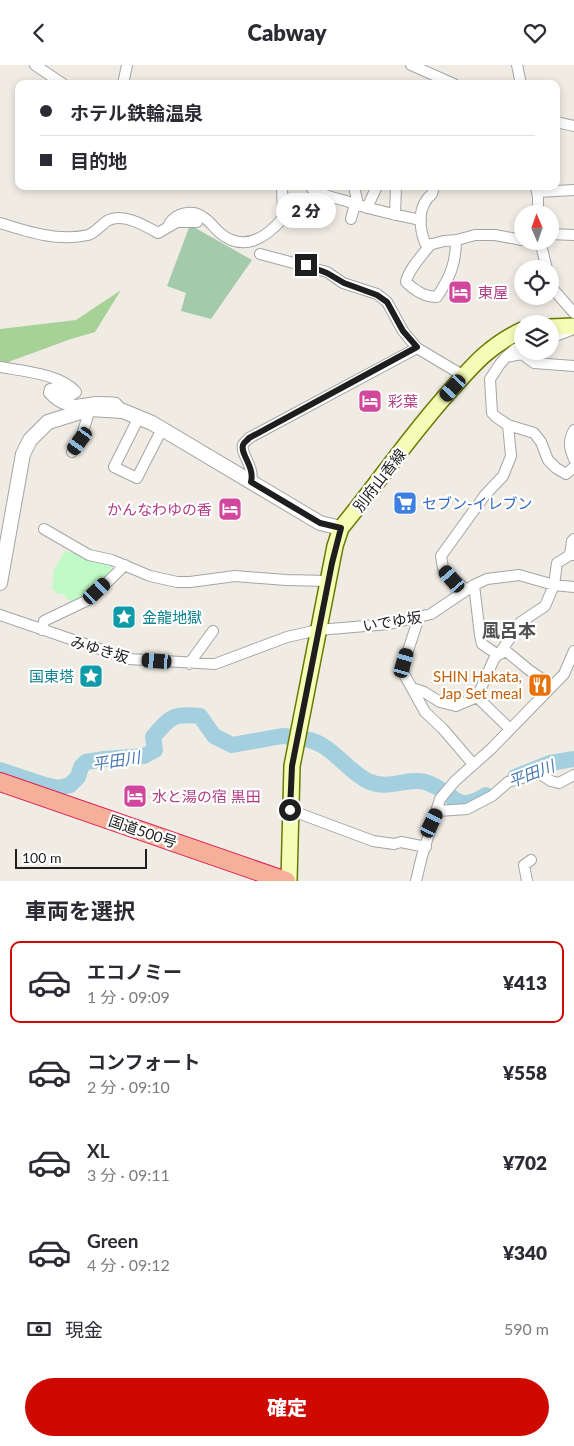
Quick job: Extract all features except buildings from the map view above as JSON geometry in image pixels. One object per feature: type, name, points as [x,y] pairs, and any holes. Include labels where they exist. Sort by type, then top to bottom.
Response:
[{"type":"highway","name":"国道500号","points":[[0,782],[287,881]]},
{"type":"highway","name":"国道500号","points":[[0,794],[252,881]]},
{"type":"main road","points":[[559,327],[574,327]]},
{"type":"main road","name":"別府山香線","points":[[287,881],[292,766],[328,581],[341,528],[430,413],[485,353],[514,334]]},
{"type":"street","points":[[35,65],[57,80]]},
{"type":"street","points":[[124,80],[127,65]]},
{"type":"street","points":[[410,65],[445,80]]},
{"type":"street","points":[[517,65],[520,80]]},
{"type":"street","points":[[560,123],[574,126]]},
{"type":"street","points":[[167,227],[176,216],[189,212],[199,214],[221,234],[235,241],[247,242],[261,239],[272,231],[283,218],[282,190]]},
{"type":"street","points":[[314,190],[323,196],[421,220]]},
{"type":"street","points":[[355,190],[360,206]]},
{"type":"street","points":[[351,219],[374,190]]},
{"type":"street","points":[[395,215],[396,190]]},
{"type":"street","points":[[433,190],[432,194],[425,200],[422,209],[420,231],[425,243],[431,244],[475,235],[495,235],[514,239]]},
{"type":"street","points":[[537,190],[538,205]]},
{"type":"street","points":[[560,190],[574,190]]},
{"type":"street","points":[[0,223],[50,236],[70,237],[90,235],[109,220],[128,219],[158,233],[177,222],[197,221]]},
{"type":"street","points":[[559,234],[574,235]]},
{"type":"street","points":[[431,244],[418,263],[411,269],[406,282],[420,293],[430,297],[437,297],[450,275],[456,254],[456,240]]},
{"type":"street","points":[[260,254],[327,273],[344,283],[377,295],[387,302],[403,331],[417,347],[464,376]]},
{"type":"street","points":[[559,295],[574,313]]},
{"type":"street","points":[[559,334],[574,327]]},
{"type":"street","points":[[251,482],[252,472],[243,451],[243,445],[249,438],[417,347]]},
{"type":"street","points":[[514,350],[500,364],[490,379],[492,413],[508,425],[534,433],[541,442],[548,460],[556,468],[566,474],[574,467]]},
{"type":"street","points":[[506,357],[522,354],[534,363],[574,366]]},
{"type":"street","points":[[0,367],[46,376],[72,387],[76,392],[70,396],[54,388],[50,389],[49,393],[57,401],[67,405],[95,402],[116,403],[123,411]]},
{"type":"street","points":[[0,583],[24,454],[30,439],[48,422],[90,409],[123,411],[139,417],[320,523],[341,528]]},
{"type":"street","points":[[72,452],[80,441],[90,409]]},
{"type":"street","points":[[139,417],[114,467],[123,472],[137,478],[162,429]]},
{"type":"street","points":[[498,655],[482,644],[470,588],[443,568],[441,556],[485,495],[503,476],[511,456],[508,425]]},
{"type":"street","points":[[574,430],[569,439],[569,447],[574,459]]},
{"type":"street","points":[[44,529],[89,555],[112,560],[150,576],[177,582],[235,576],[286,581],[328,581]]},
{"type":"street","points":[[412,688],[424,692],[440,702],[456,706],[477,697],[485,677],[521,622],[545,606],[554,585],[558,563],[572,555],[572,541],[574,539]]},
{"type":"street","points":[[42,629],[44,621],[90,599],[125,565]]},
{"type":"street","name":"いでゆ坂","points":[[318,630],[389,624],[431,614],[487,579],[519,575],[554,585],[574,587]]},
{"type":"street","name":"みゆき坂","points":[[0,615],[119,657],[189,664],[215,664],[278,640],[318,630]]},
{"type":"street","points":[[419,617],[404,663],[404,674],[425,712],[443,729],[473,764]]},
{"type":"street","points":[[189,664],[213,631]]},
{"type":"street","points":[[498,655],[506,651],[552,686]]},
{"type":"street","points":[[416,881],[440,799],[449,787],[491,749],[552,686],[569,675],[574,651]]},
{"type":"street","points":[[477,697],[510,729]]},
{"type":"street","points":[[438,811],[467,809],[492,796],[508,782],[532,775],[542,775],[551,781],[559,783],[574,775]]},
{"type":"street","points":[[290,810],[373,841],[394,844],[402,842],[426,847]]},
{"type":"street","points":[[527,881],[524,865],[531,859]]},
{"type":"green space","points":[[190,225],[252,260],[211,319],[181,311],[186,293],[167,286]]},
{"type":"green space","points":[[121,290],[95,332],[0,365],[0,329],[76,320]]},
{"type":"green space","points":[[65,551],[115,564],[96,587],[71,602],[63,594],[55,593],[55,590],[52,589],[54,570]]},
{"type":"waterway","name":"平田川","points":[[0,770],[45,785],[59,788],[70,785],[78,777],[81,767],[86,762],[144,756],[155,750],[153,737],[168,721],[184,715],[200,716],[214,736],[232,745],[282,736],[295,737]]},
{"type":"waterway","name":"平田川","points":[[305,739],[331,751],[352,770],[375,784],[383,785],[411,781],[425,782],[442,790],[454,799],[467,803],[486,795]]},
{"type":"waterway","name":"平田川","points":[[515,777],[550,763],[574,759]]},
{"type":"place","name":"東屋","points":[[460,292]]},
{"type":"place","name":"彩葉","points":[[370,401]]},
{"type":"place","name":"セブン-イレブン","points":[[405,503]]},
{"type":"place","name":"かんなわゆの香","points":[[230,509]]},
{"type":"place","name":"金龍地獄","points":[[124,617]]},
{"type":"place","name":"国東塔","points":[[91,676]]},
{"type":"place","name":"SHIN Hakata, Jap Set meal","points":[[540,685]]},
{"type":"place","name":"水と湯の宿 黒田","points":[[135,796]]},
{"type":"district","name":"風呂本","points":[[509,630]]},
{"type":"route","points":[[290,810],[292,766],[304,699],[341,528],[320,523],[251,482],[252,472],[243,451],[243,445],[249,438],[417,347],[403,331],[387,302],[377,295],[344,283],[327,273],[306,265]]}]
